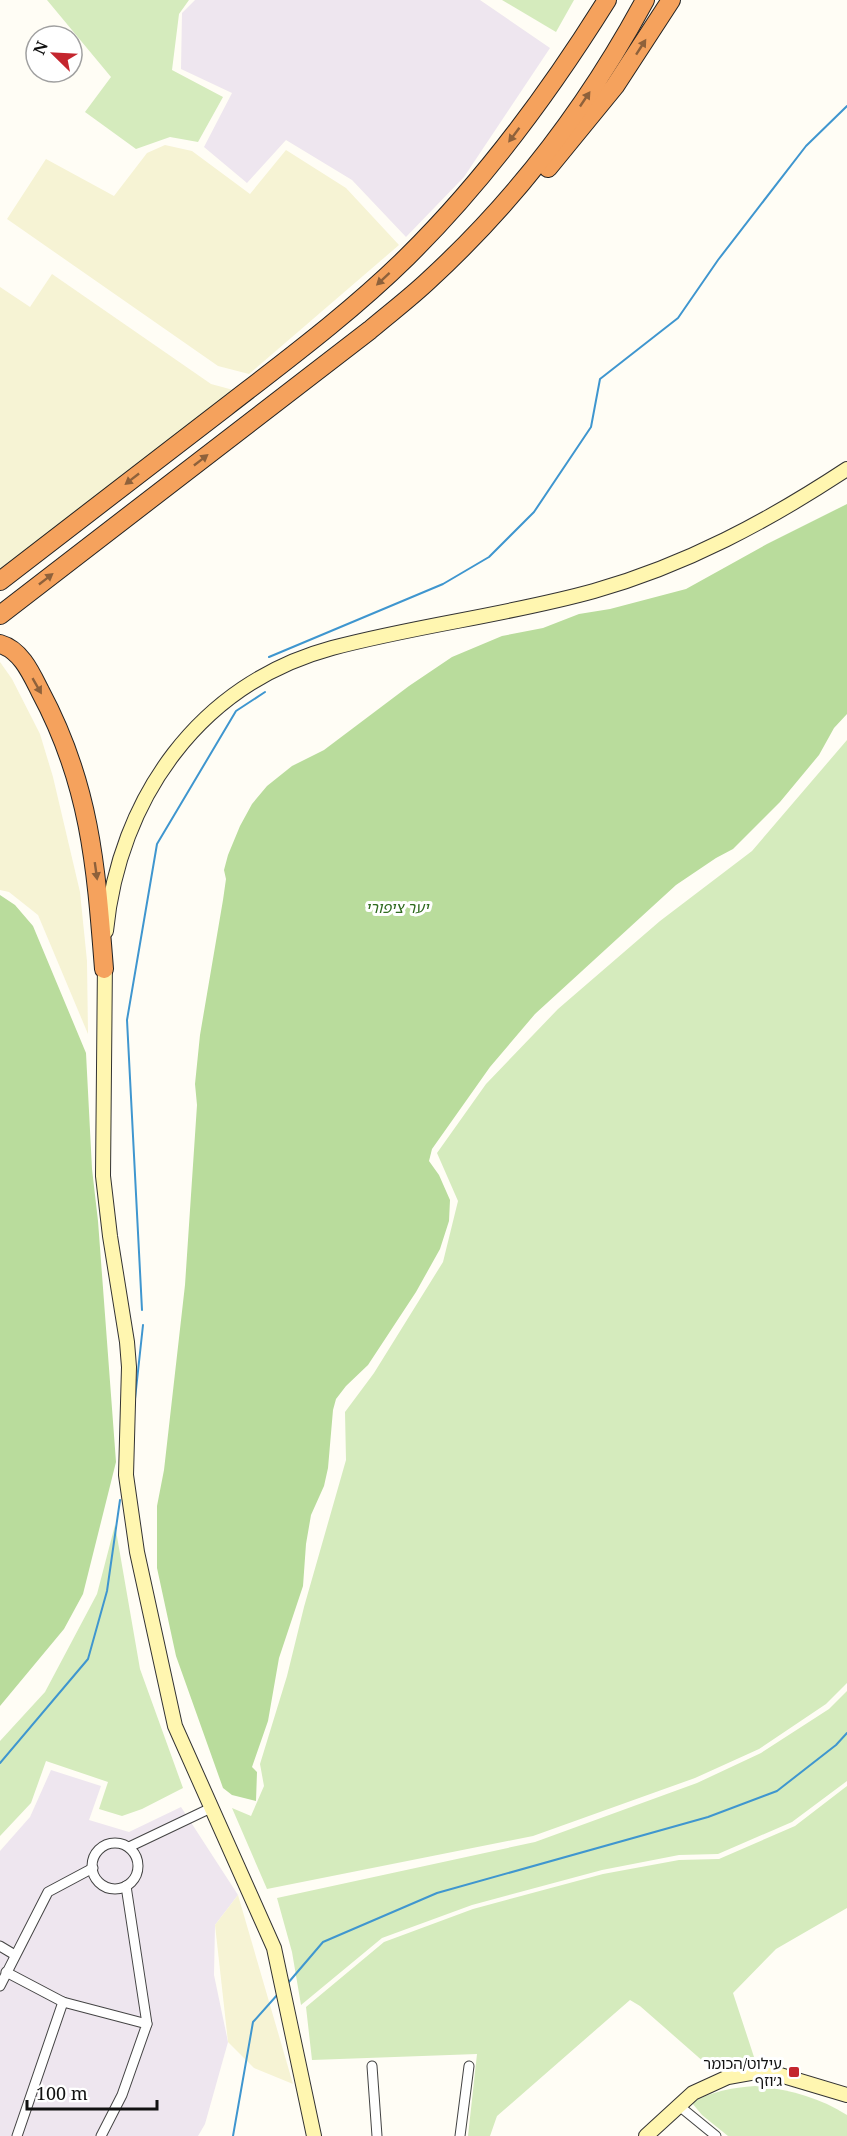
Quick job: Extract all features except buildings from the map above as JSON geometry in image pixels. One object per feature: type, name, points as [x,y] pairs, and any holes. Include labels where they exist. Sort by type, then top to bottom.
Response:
[{"type":"highway","points":[[555,80],[600,0]]},
{"type":"highway","points":[[0,581],[310,342],[363,297],[428,236],[488,169],[555,80],[607,0]]},
{"type":"highway","points":[[370,330],[458,253],[537,165],[583,103],[645,0]]},
{"type":"highway","points":[[0,615],[370,330],[438,282],[500,221],[558,157],[615,86],[670,0]]},
{"type":"highway","points":[[0,644],[17,652],[36,683],[59,729],[79,784],[93,846],[98,881],[104,969]]},
{"type":"main road","points":[[314,2136],[274,1948],[175,1726],[137,1552],[126,1475],[129,1367],[103,1176],[104,969],[108,920],[118,863],[142,801],[183,742],[199,725],[244,689],[277,669],[330,648],[561,599],[625,582],[710,549],[799,501],[847,469]]},
{"type":"main road","points":[[646,2136],[693,2093],[728,2077],[756,2072],[780,2075],[847,2095]]},
{"type":"street","points":[[129,1847],[213,1807]]},
{"type":"street","points":[[115,1843],[129,1847],[138,1859],[137,1874],[126,1886],[119,1888],[105,1886],[99,1882],[93,1868],[96,1854],[107,1844],[115,1843]]},
{"type":"street","points":[[0,1986],[48,1892],[93,1868]]},
{"type":"street","points":[[100,2136],[122,2095],[147,2024],[126,1886]]},
{"type":"street","points":[[0,1946],[15,1955]]},
{"type":"street","points":[[6,1972],[63,2002],[147,2024]]},
{"type":"street","points":[[17,2136],[63,2002]]},
{"type":"street","points":[[372,2066],[377,2136]]},
{"type":"street","points":[[460,2136],[469,2066]]},
{"type":"street","points":[[678,2105],[716,2136]]},
{"type":"shaded area","points":[[195,0],[480,0],[550,48],[464,177],[406,237],[352,180],[286,140],[247,183],[204,147],[232,93],[181,69],[182,13]]},
{"type":"shaded area","points":[[165,145],[192,151],[250,194],[286,150],[346,188],[399,245],[249,374],[218,366],[7,219],[46,159],[114,196],[147,153]]},
{"type":"shaded area","points":[[52,274],[211,384],[237,391],[0,571],[0,287],[30,307]]},
{"type":"shaded area","points":[[0,662],[12,679],[40,734],[53,777],[80,892],[87,961],[88,1034],[38,915],[9,892],[0,890]]},
{"type":"shaded area","points":[[51,1770],[101,1786],[89,1820],[129,1832],[181,1807],[238,1895],[215,1925],[214,1975],[228,2042],[205,2124],[198,2136],[0,2136],[0,1851],[30,1817]]},
{"type":"shaded area","points":[[238,1895],[293,2084],[254,2068],[228,2042],[215,1925]]},
{"type":"green space","points":[[47,0],[189,0],[179,14],[172,70],[223,97],[198,142],[170,137],[136,149],[85,112],[111,77],[84,45],[84,24],[67,24]]},
{"type":"green space","points":[[502,0],[574,0],[556,32]]},
{"type":"green space","name":"יער ציפורי","points":[[847,504],[847,714],[834,728],[819,755],[780,802],[733,849],[676,885],[535,1014],[490,1067],[432,1149],[429,1161],[439,1175],[450,1200],[449,1221],[440,1249],[416,1292],[368,1365],[336,1399],[328,1468],[324,1486],[311,1515],[303,1586],[279,1658],[268,1721],[252,1767],[257,1772],[256,1801],[232,1795],[223,1788],[176,1656],[157,1568],[157,1506],[164,1470],[185,1285],[197,1105],[195,1084],[200,1035],[223,900],[226,879],[224,870],[240,826],[252,804],[267,786],[292,766],[324,750],[409,686],[452,657],[502,636],[543,628],[579,614],[610,609],[686,589],[767,544]]},
{"type":"green space","points":[[847,740],[847,1683],[826,1704],[759,1749],[695,1778],[533,1836],[267,1889],[232,1808],[251,1816],[264,1786],[260,1764],[287,1676],[346,1460],[345,1412],[374,1373],[443,1262],[458,1201],[437,1153],[486,1084],[558,1009],[660,921],[752,851]]},
{"type":"green space","points":[[0,895],[15,905],[33,926],[86,1053],[92,1169],[116,1462],[83,1594],[64,1629],[0,1706]]},
{"type":"green space","points":[[115,1525],[140,1669],[183,1788],[142,1809],[122,1816],[99,1809],[108,1782],[46,1761],[31,1803],[0,1836],[0,1741],[45,1692],[97,1594]]},
{"type":"green space","points":[[847,1691],[847,1781],[792,1822],[718,1854],[679,1855],[602,1870],[472,1905],[382,1938],[301,2005],[292,1952],[277,1898],[535,1842],[697,1783],[761,1753],[829,1709]]},
{"type":"green space","points":[[847,1786],[847,1908],[776,1949],[733,1993],[754,2057],[705,2063],[640,2006],[630,2000],[497,2116],[490,2136],[468,2136],[477,2054],[312,2060],[306,2007],[384,1942],[473,1909],[603,1874],[679,1860],[719,1859],[795,1826]]},
{"type":"green space","points":[[755,2086],[779,2089],[825,2103],[847,2115],[847,2136],[728,2136],[702,2115],[692,2103],[722,2091]]},
{"type":"waterway","points":[[269,657],[443,584],[489,557],[534,512],[591,427],[600,379],[678,318],[718,260],[806,146],[847,106]]},
{"type":"waterway","points":[[142,1310],[127,1020],[157,844],[236,711],[265,692]]},
{"type":"waterway","points":[[134,1408],[143,1325]]},
{"type":"waterway","points":[[0,1763],[88,1659],[107,1591],[120,1500]]},
{"type":"waterway","points":[[288,1983],[323,1942],[437,1893],[708,1817],[777,1791],[836,1745],[847,1733]]},
{"type":"waterway","points":[[233,2136],[253,2022],[278,1994]]},
{"type":"place","name":"עילוט/הכומר ג׳וזף","points":[[794,2072]]}]
